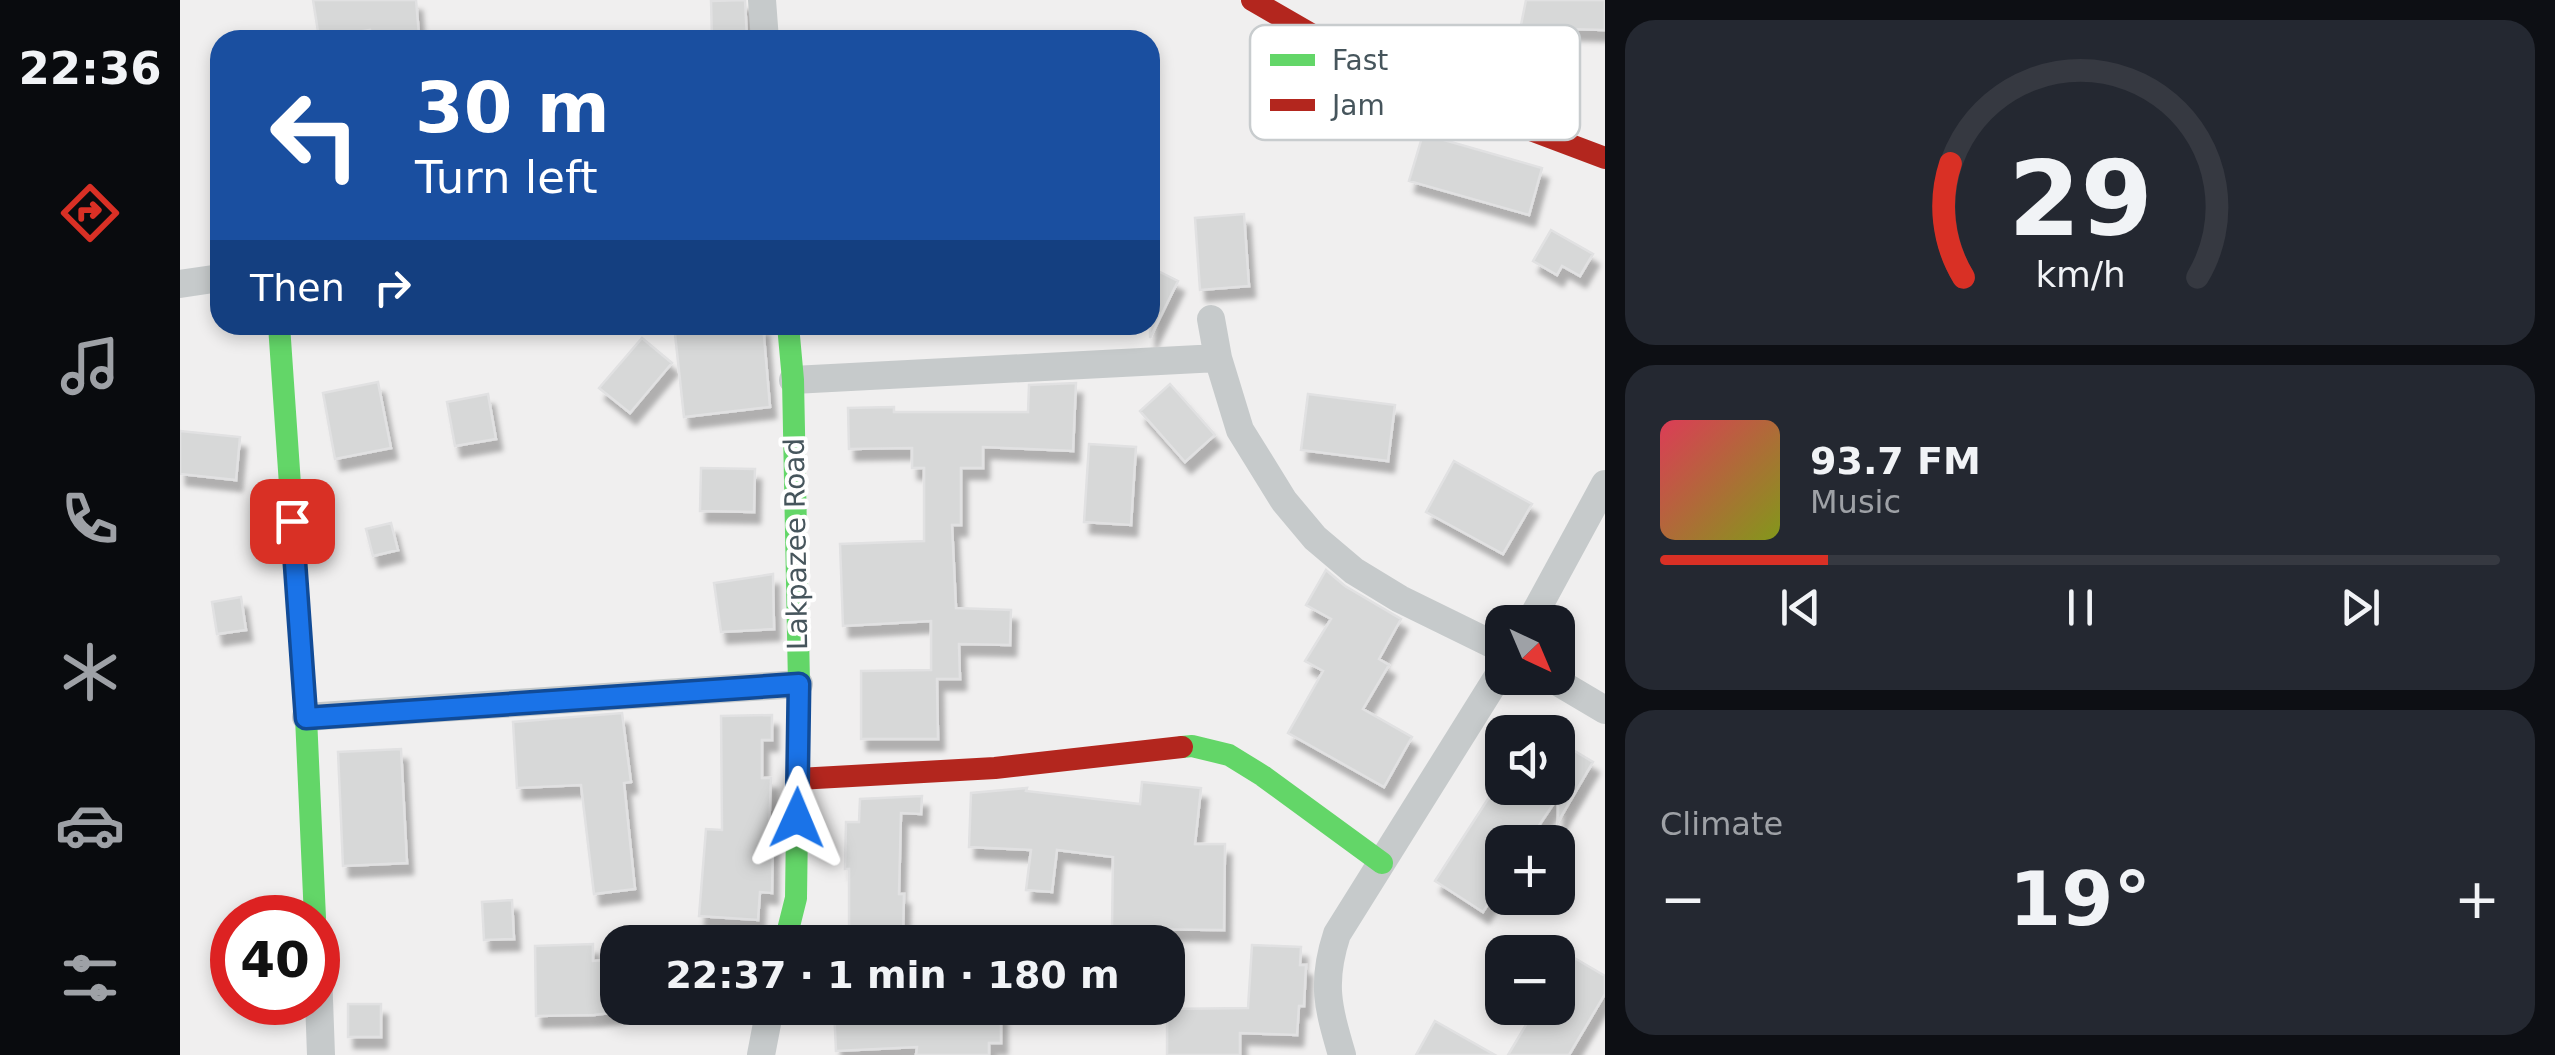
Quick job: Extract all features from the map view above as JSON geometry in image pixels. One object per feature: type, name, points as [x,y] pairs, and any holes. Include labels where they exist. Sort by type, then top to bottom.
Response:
[{"type":"street","points":[[762,0],[764,30]]},
{"type":"street","points":[[1252,0],[1295,25]]},
{"type":"street","points":[[1557,140],[1605,158]]},
{"type":"street","points":[[180,284],[210,280]]},
{"type":"street","points":[[1212,319],[1218,358],[1240,430],[1284,501],[1315,538],[1354,571],[1485,642]]},
{"type":"street","points":[[280,335],[314,895]]},
{"type":"street","name":"Lakpazee Road","points":[[789,335],[799,684],[796,898],[789,925]]},
{"type":"street","points":[[793,380],[1218,358]]},
{"type":"street","points":[[1539,605],[1605,484]]},
{"type":"street","points":[[306,718],[799,684]]},
{"type":"street","points":[[1575,692],[1605,710]]},
{"type":"street","points":[[1342,1055],[1328,999],[1328,963],[1337,934],[1486,695]]},
{"type":"street","points":[[798,779],[995,768],[1192,746],[1229,755],[1252,769],[1382,862]]},
{"type":"street","points":[[320,1025],[321,1055]]},
{"type":"street","points":[[761,1055],[767,1025]]},
{"type":"building","points":[[313,0],[416,0],[419,30],[318,30]]},
{"type":"building","points":[[745,0],[746,30],[712,30],[711,1]]},
{"type":"building","points":[[1526,0],[1605,0],[1605,30],[1580,29],[1580,25],[1521,25]]},
{"type":"building","points":[[1421,140],[1444,140],[1542,168],[1529,215],[1409,181]]},
{"type":"building","points":[[1244,214],[1249,286],[1200,290],[1195,218]]},
{"type":"building","points":[[1551,230],[1593,254],[1580,276],[1562,266],[1557,275],[1533,261]]},
{"type":"building","points":[[1160,272],[1178,281],[1160,318]]},
{"type":"building","points":[[675,335],[764,335],[770,407],[684,417]]},
{"type":"building","points":[[642,338],[672,363],[630,413],[599,388]]},
{"type":"building","points":[[378,382],[391,448],[335,459],[323,393]]},
{"type":"building","points":[[1076,383],[1073,451],[983,447],[983,468],[961,468],[961,525],[952,525],[956,608],[1011,610],[1010,645],[959,644],[960,679],[937,679],[938,739],[861,739],[861,671],[931,670],[931,621],[843,626],[840,544],[924,541],[924,468],[912,468],[912,448],[849,449],[848,408],[1028,412],[1029,385]]},
{"type":"building","points":[[1170,384],[1215,435],[1185,462],[1140,411]]},
{"type":"building","points":[[488,394],[496,439],[455,446],[447,402]]},
{"type":"building","points":[[1308,394],[1395,405],[1388,461],[1301,450]]},
{"type":"building","points":[[180,431],[240,437],[236,480],[180,474]]},
{"type":"building","points":[[1089,444],[1136,447],[1131,525],[1084,522]]},
{"type":"building","points":[[1454,461],[1532,504],[1503,554],[1426,512]]},
{"type":"building","points":[[701,468],[755,469],[754,512],[700,511]]},
{"type":"building","points":[[391,523],[398,550],[373,556],[366,529]]},
{"type":"building","points":[[1326,570],[1345,586],[1401,619],[1379,659],[1389,665],[1363,709],[1412,737],[1384,787],[1288,733],[1323,671],[1305,661],[1331,619],[1306,605]]},
{"type":"building","points":[[773,574],[774,629],[721,632],[714,583]]},
{"type":"building","points":[[241,597],[246,630],[217,634],[212,602]]},
{"type":"building","points":[[622,713],[631,782],[624,783],[635,889],[594,894],[581,785],[517,788],[513,722]]},
{"type":"building","points":[[772,715],[772,740],[762,740],[762,778],[771,778],[772,893],[760,892],[758,920],[699,916],[706,829],[722,830],[721,716]]},
{"type":"building","points":[[401,749],[407,863],[343,866],[338,752]]},
{"type":"building","points":[[1575,751],[1593,762],[1575,793]]},
{"type":"building","points":[[1142,782],[1201,788],[1195,844],[1225,844],[1224,930],[1185,930],[1185,925],[1112,925],[1113,857],[1057,850],[1052,892],[1026,890],[1031,850],[969,847],[971,793],[1027,788],[1026,791],[1140,804]]},
{"type":"building","points":[[922,796],[921,814],[901,813],[899,894],[904,894],[903,925],[849,925],[846,822],[859,822],[860,799]]},
{"type":"building","points":[[1485,804],[1553,805],[1539,825],[1485,825],[1483,912],[1435,881]]},
{"type":"building","points":[[1558,805],[1568,805],[1558,822]]},
{"type":"building","points":[[512,900],[514,939],[484,940],[482,902]]},
{"type":"building","points":[[593,944],[593,961],[600,960],[600,1014],[536,1016],[535,946]]},
{"type":"building","points":[[1252,945],[1301,947],[1300,965],[1306,965],[1304,1006],[1299,1006],[1297,1035],[1240,1033],[1240,1055],[1167,1055],[1167,1025],[1185,1025],[1185,1009],[1248,1008]]},
{"type":"building","points":[[1575,958],[1605,976],[1605,994],[1569,1055],[1508,1055],[1526,1025],[1575,1025]]},
{"type":"building","points":[[348,1004],[381,1004],[381,1037],[348,1037]]},
{"type":"building","points":[[1435,1021],[1495,1055],[1416,1055]]},
{"type":"building","points":[[835,1025],[1001,1025],[1001,1043],[989,1043],[989,1055],[916,1055],[917,1047],[836,1051]]},
{"type":"traffic: fast","points":[[280,335],[314,895]]},
{"type":"traffic: fast","points":[[789,335],[799,684],[796,898],[789,925]]},
{"type":"traffic: fast","points":[[1182,747],[1229,755],[1382,863]]},
{"type":"traffic: jam","points":[[1252,0],[1295,25]]},
{"type":"traffic: jam","points":[[1557,140],[1605,158]]},
{"type":"traffic: jam","points":[[798,779],[995,768],[1182,747]]},
{"type":"route","points":[[292,521],[306,718],[799,684],[797,818]]}]
